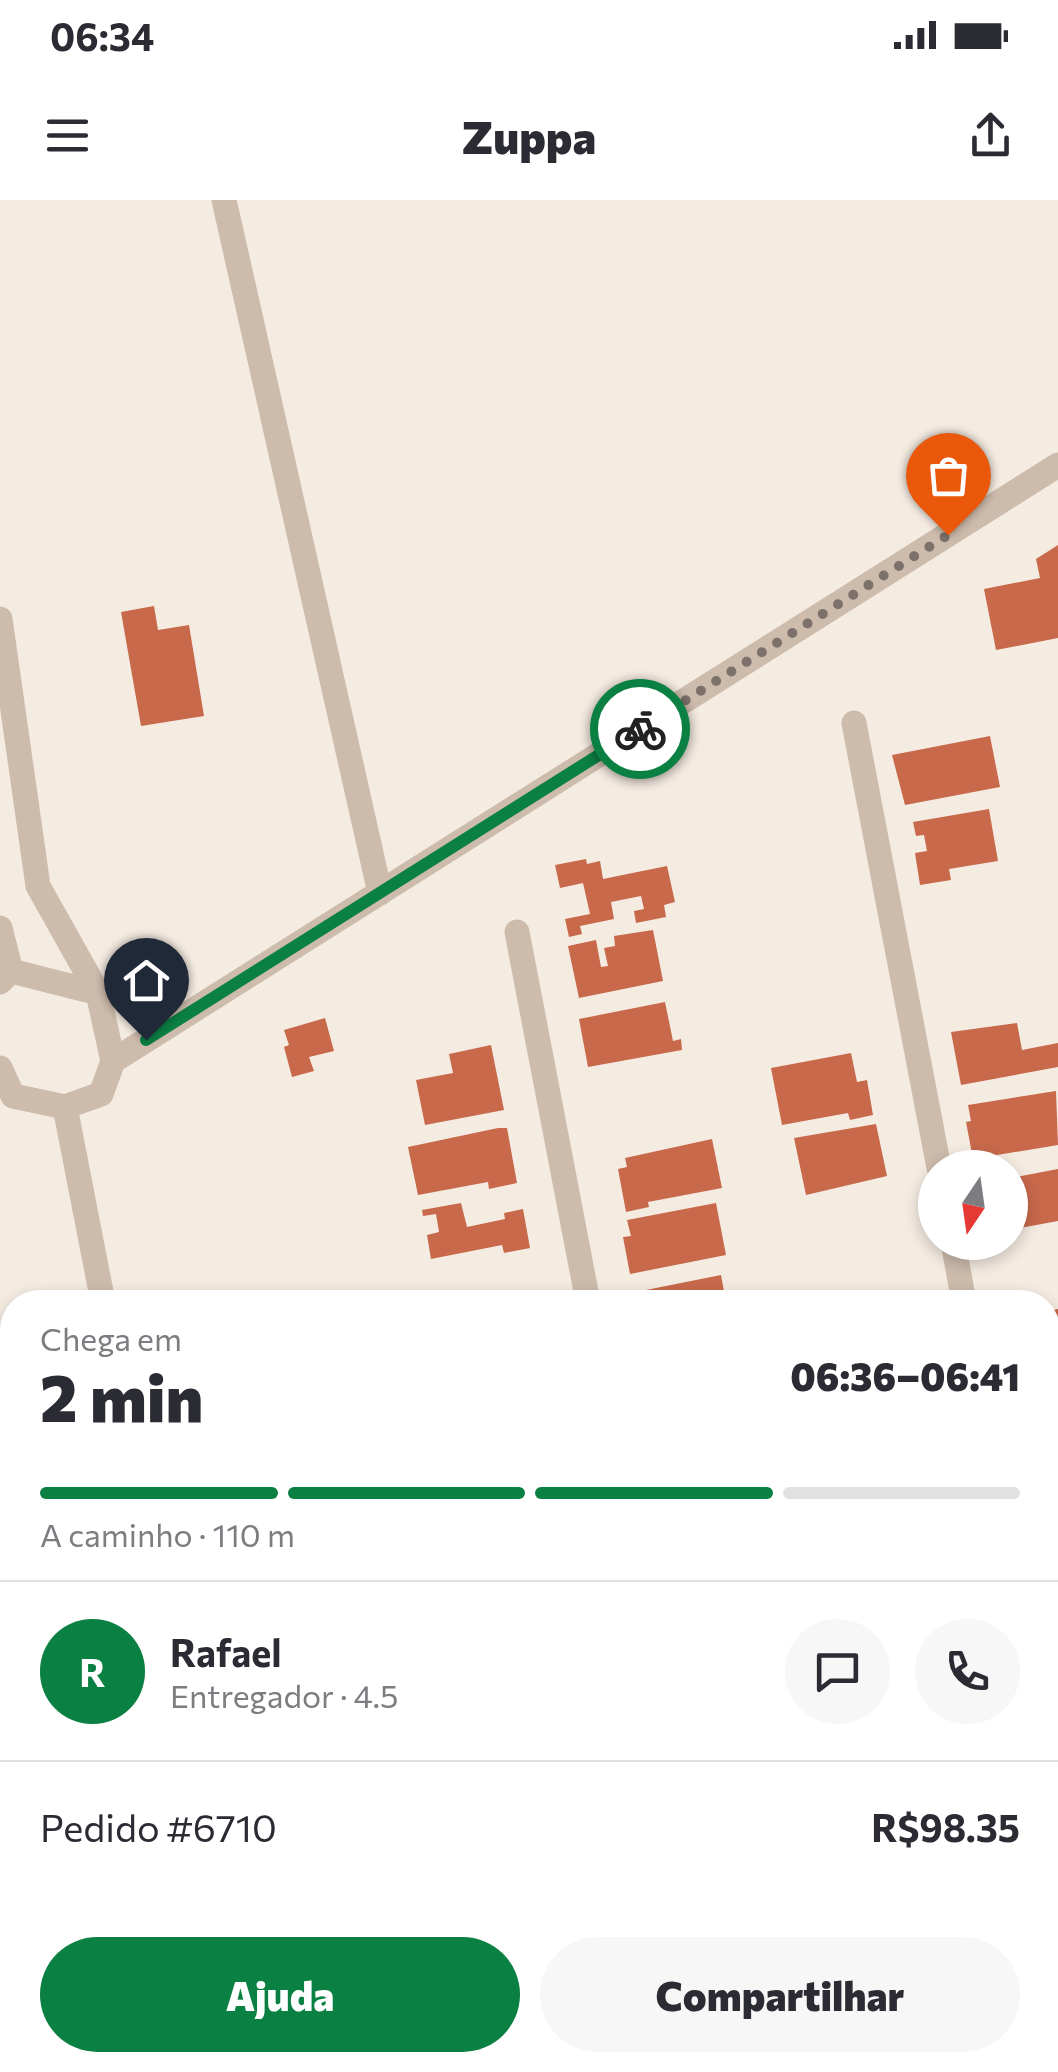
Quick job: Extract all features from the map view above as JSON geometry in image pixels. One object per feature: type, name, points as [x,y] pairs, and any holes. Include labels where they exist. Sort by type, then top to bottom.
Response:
[{"type":"street","points":[[224,200],[380,892]]},
{"type":"street","points":[[113,1061],[1058,464]]},
{"type":"street","points":[[0,619],[38,886],[98,993],[113,1061],[101,1094],[65,1107],[13,1096],[0,1068]]},
{"type":"street","points":[[854,723],[936,1150]]},
{"type":"street","points":[[0,928],[6,976],[98,993]]},
{"type":"street","points":[[517,932],[586,1290]]},
{"type":"street","points":[[65,1107],[100,1290]]},
{"type":"street","points":[[956,1260],[962,1290]]},
{"type":"building","points":[[1058,545],[1058,638],[996,650],[984,589],[1040,578],[1036,559]]},
{"type":"building","points":[[154,606],[158,630],[189,625],[204,716],[141,726],[121,612]]},
{"type":"building","points":[[990,736],[1000,787],[905,805],[892,755]]},
{"type":"building","points":[[989,809],[998,861],[949,869],[951,880],[920,885],[915,853],[927,851],[924,835],[916,836],[913,822]]},
{"type":"building","points":[[586,859],[587,864],[600,861],[603,879],[667,866],[675,902],[664,905],[666,917],[636,923],[634,911],[644,909],[641,896],[611,902],[614,919],[580,926],[582,934],[569,937],[565,919],[590,914],[583,883],[560,888],[555,865]]},
{"type":"building","points":[[653,930],[663,981],[579,998],[568,946],[596,940],[601,967],[608,966],[604,948],[615,946],[614,936]]},
{"type":"building","points":[[665,1002],[673,1041],[681,1039],[682,1050],[588,1067],[579,1019]]},
{"type":"building","points":[[325,1018],[334,1051],[309,1057],[314,1071],[292,1077],[284,1030]]},
{"type":"building","points":[[1017,1023],[1022,1050],[1058,1043],[1058,1067],[961,1085],[951,1032]]},
{"type":"building","points":[[491,1045],[504,1110],[425,1125],[416,1080],[453,1073],[449,1054]]},
{"type":"building","points":[[851,1053],[857,1082],[867,1080],[873,1115],[850,1120],[848,1113],[782,1125],[771,1068]]},
{"type":"building","points":[[1056,1091],[1058,1145],[1028,1150],[971,1150],[966,1122],[971,1121],[968,1105]]},
{"type":"building","points":[[876,1124],[887,1176],[806,1195],[794,1138]]},
{"type":"building","points":[[507,1128],[517,1183],[489,1189],[488,1182],[418,1195],[408,1147]]},
{"type":"building","points":[[712,1139],[722,1188],[648,1202],[649,1207],[626,1212],[618,1169],[627,1167],[625,1158]]},
{"type":"building","points":[[1058,1169],[1058,1221],[1028,1227],[1028,1175]]},
{"type":"building","points":[[461,1203],[467,1227],[505,1219],[504,1213],[523,1209],[530,1248],[504,1253],[502,1245],[431,1259],[427,1235],[439,1232],[436,1214],[423,1216],[422,1210]]},
{"type":"building","points":[[716,1203],[726,1255],[630,1274],[623,1237],[631,1236],[627,1220]]},
{"type":"building","points":[[721,1275],[724,1290],[646,1290]]},
{"type":"way so far","points":[[640,729],[948,535]]},
{"type":"route","points":[[146,1040],[640,729]]}]
